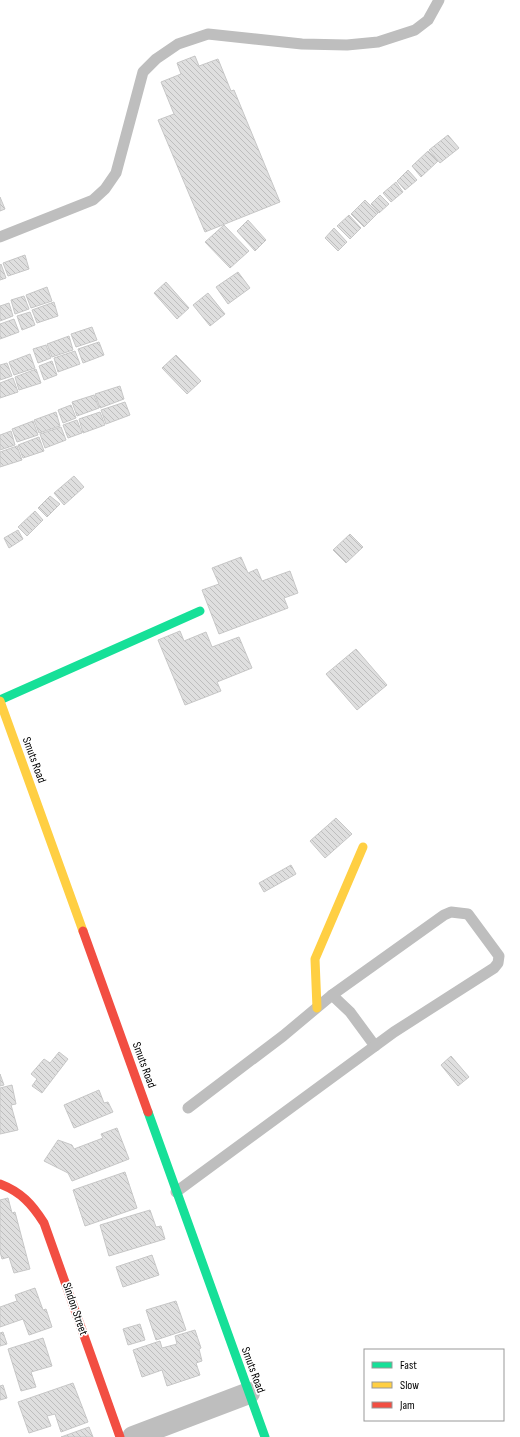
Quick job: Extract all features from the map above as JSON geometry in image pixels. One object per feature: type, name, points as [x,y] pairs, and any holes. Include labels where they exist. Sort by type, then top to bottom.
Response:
[{"type":"street","points":[[0,700],[200,611]]},
{"type":"street","name":"Smuts Road","points":[[0,700],[5,728],[265,1437]]},
{"type":"street","points":[[317,1008],[315,959],[363,847]]},
{"type":"street","name":"Sindon Street","points":[[0,1184],[15,1190],[30,1201],[44,1223],[120,1437]]},
{"type":"street","points":[[133,1437],[249,1393]]},
{"type":"lane","points":[[0,237],[93,200],[105,188],[116,173],[143,72],[156,59],[178,44],[208,34],[302,44],[347,45],[378,42],[415,30],[428,20],[439,0]]},
{"type":"lane","points":[[176,1192],[375,1046],[496,966],[499,956],[468,914],[451,912],[444,915],[332,995],[188,1108]]},
{"type":"lane","points":[[332,995],[350,1012],[375,1046]]},
{"type":"building","points":[[195,56],[199,66],[218,59],[231,91],[234,90],[280,202],[205,232],[158,120],[174,114],[161,82],[181,74],[177,63]]},
{"type":"building","points":[[448,135],[459,148],[440,163],[429,150]]},
{"type":"building","points":[[428,151],[438,161],[421,177],[412,166]]},
{"type":"building","points":[[408,170],[417,180],[405,190],[397,181]]},
{"type":"building","points":[[396,182],[403,192],[391,202],[383,193]]},
{"type":"building","points":[[380,195],[389,204],[379,213],[371,204]]},
{"type":"building","points":[[0,197],[5,209],[0,211]]},
{"type":"building","points":[[365,200],[378,213],[364,227],[351,214]]},
{"type":"building","points":[[349,215],[361,228],[350,239],[337,226]]},
{"type":"building","points":[[248,220],[266,240],[255,251],[237,231]]},
{"type":"building","points":[[224,225],[249,251],[230,268],[205,242]]},
{"type":"building","points":[[334,228],[347,242],[338,251],[325,238]]},
{"type":"building","points":[[25,255],[29,269],[8,276],[3,263]]},
{"type":"building","points":[[1,264],[6,278],[0,280],[0,265]]},
{"type":"building","points":[[238,272],[250,288],[228,304],[216,287]]},
{"type":"building","points":[[166,282],[189,308],[177,319],[154,293]]},
{"type":"building","points":[[47,287],[52,301],[31,308],[26,295]]},
{"type":"building","points":[[208,293],[225,314],[210,326],[193,305]]},
{"type":"building","points":[[24,296],[29,309],[15,314],[11,300]]},
{"type":"building","points":[[54,302],[58,316],[37,323],[32,310]]},
{"type":"building","points":[[9,303],[13,316],[0,321],[0,306]]},
{"type":"building","points":[[30,312],[35,325],[22,330],[17,316]]},
{"type":"building","points":[[14,319],[19,332],[0,339],[0,324]]},
{"type":"building","points":[[92,327],[97,340],[76,347],[71,334]]},
{"type":"building","points":[[69,336],[73,350],[52,357],[47,344]]},
{"type":"building","points":[[99,342],[104,355],[83,363],[78,349]]},
{"type":"building","points":[[46,345],[51,358],[38,363],[33,349]]},
{"type":"building","points":[[75,351],[80,364],[58,372],[54,358]]},
{"type":"building","points":[[30,354],[35,368],[14,375],[9,362]]},
{"type":"building","points":[[176,355],[201,381],[187,394],[162,368]]},
{"type":"building","points":[[52,361],[57,375],[44,380],[39,366]]},
{"type":"building","points":[[7,363],[12,376],[0,380],[0,365]]},
{"type":"building","points":[[36,369],[41,383],[19,390],[15,377]]},
{"type":"building","points":[[13,378],[18,392],[0,398],[0,383]]},
{"type":"building","points":[[120,386],[124,399],[100,408],[95,394]]},
{"type":"building","points":[[94,395],[99,408],[77,416],[72,402]]},
{"type":"building","points":[[125,402],[130,415],[106,424],[101,410]]},
{"type":"building","points":[[71,405],[76,418],[63,423],[58,410]]},
{"type":"building","points":[[56,412],[60,426],[39,433],[34,420]]},
{"type":"building","points":[[100,412],[105,425],[83,433],[79,419]]},
{"type":"building","points":[[77,420],[82,433],[68,438],[63,425]]},
{"type":"building","points":[[33,421],[38,435],[17,442],[12,429]]},
{"type":"building","points":[[61,427],[66,440],[45,448],[40,434]]},
{"type":"building","points":[[11,431],[15,445],[0,450],[0,435]]},
{"type":"building","points":[[39,437],[44,451],[23,458],[18,445]]},
{"type":"building","points":[[17,446],[22,460],[0,467],[0,452]]},
{"type":"building","points":[[74,476],[84,487],[64,505],[54,493]]},
{"type":"building","points":[[50,496],[60,504],[47,517],[38,508]]},
{"type":"building","points":[[35,511],[43,520],[27,536],[18,527]]},
{"type":"building","points":[[18,530],[23,539],[9,548],[4,538]]},
{"type":"building","points":[[350,534],[363,547],[346,563],[333,550]]},
{"type":"building","points":[[241,557],[248,573],[257,569],[262,581],[290,571],[298,593],[284,598],[288,608],[219,634],[202,590],[219,584],[212,568]]},
{"type":"building","points":[[180,631],[184,641],[206,632],[212,647],[239,637],[252,668],[217,682],[221,691],[185,705],[158,640]]},
{"type":"building","points":[[356,649],[387,685],[357,710],[326,674]]},
{"type":"building","points":[[336,818],[352,834],[325,858],[310,841]]},
{"type":"building","points":[[291,865],[296,874],[264,892],[259,883]]},
{"type":"building","points":[[59,1052],[68,1059],[42,1093],[32,1086],[37,1079],[31,1074],[44,1059],[50,1063]]},
{"type":"building","points":[[451,1056],[469,1077],[458,1086],[441,1065]]},
{"type":"building","points":[[0,1074],[4,1085],[0,1086]]},
{"type":"building","points":[[12,1085],[16,1104],[11,1105],[18,1130],[0,1134],[0,1088]]},
{"type":"building","points":[[99,1090],[104,1103],[108,1102],[113,1112],[74,1128],[64,1105]]},
{"type":"building","points":[[117,1128],[129,1159],[72,1181],[68,1173],[44,1161],[58,1140],[72,1145],[74,1149],[103,1138],[101,1134]]},
{"type":"building","points":[[125,1172],[137,1208],[85,1226],[73,1190]]},
{"type":"building","points":[[8,1198],[12,1213],[15,1212],[30,1269],[14,1273],[9,1257],[2,1259],[0,1252],[0,1200]]},
{"type":"building","points":[[150,1210],[156,1227],[161,1226],[165,1239],[109,1256],[100,1225]]},
{"type":"building","points":[[152,1255],[159,1275],[123,1287],[116,1267]]},
{"type":"building","points":[[35,1288],[43,1310],[46,1309],[52,1327],[29,1335],[23,1319],[0,1327],[0,1307],[17,1301],[15,1295]]},
{"type":"building","points":[[176,1301],[186,1330],[156,1340],[146,1310]]},
{"type":"building","points":[[140,1324],[145,1340],[128,1345],[123,1329]]},
{"type":"building","points":[[195,1330],[201,1348],[199,1349],[202,1361],[196,1363],[200,1375],[167,1386],[162,1370],[142,1377],[133,1350],[160,1341],[162,1348],[177,1344],[175,1336]]},
{"type":"building","points":[[3,1332],[7,1344],[0,1346],[0,1333]]},
{"type":"building","points":[[43,1338],[52,1366],[31,1372],[36,1387],[21,1391],[8,1349]]},
{"type":"building","points":[[73,1383],[88,1422],[61,1432],[55,1414],[47,1416],[51,1426],[29,1433],[18,1402]]},
{"type":"building","points":[[3,1385],[7,1398],[0,1400],[0,1386]]},
{"type":"building","points":[[89,1427],[93,1437],[61,1437]]},
{"type":"traffic: fast","points":[[0,700],[200,611]]},
{"type":"traffic: fast","points":[[148,1112],[265,1437]]},
{"type":"traffic: slow","points":[[0,701],[83,931]]},
{"type":"traffic: slow","points":[[317,1008],[315,959],[363,847]]},
{"type":"traffic: jam","points":[[83,931],[148,1112]]},
{"type":"traffic: jam","points":[[0,1184],[14,1191],[25,1199],[44,1223],[120,1437]]}]
